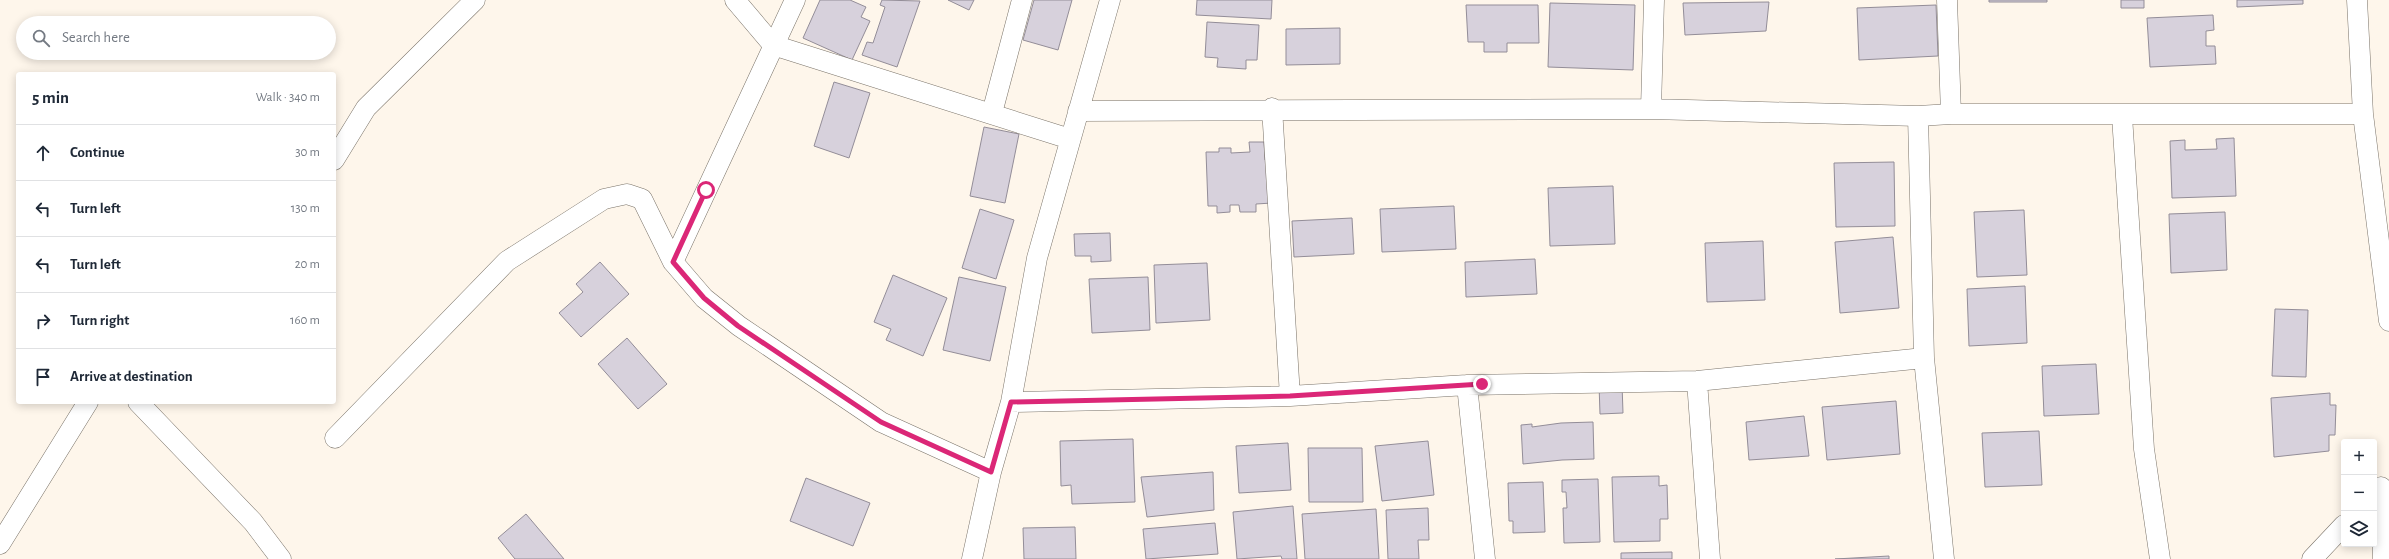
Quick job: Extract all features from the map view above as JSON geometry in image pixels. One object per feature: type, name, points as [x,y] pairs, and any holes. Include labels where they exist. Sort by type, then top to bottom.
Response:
[{"type":"street","points":[[336,157],[366,108],[475,0]]},
{"type":"street","points":[[734,0],[773,45],[992,113],[1070,139]]},
{"type":"street","points":[[673,262],[795,0]]},
{"type":"street","points":[[992,113],[1022,0]]},
{"type":"street","points":[[972,559],[991,472],[1011,402],[1036,258],[1110,0]]},
{"type":"street","points":[[1650,109],[1654,0]]},
{"type":"street","points":[[1947,0],[1951,114]]},
{"type":"street","points":[[2358,0],[2363,114],[2389,321]]},
{"type":"street","points":[[1078,111],[1272,108],[1650,109],[1918,116],[1951,114],[2122,116],[2363,114]]},
{"type":"street","points":[[1272,108],[1290,396]]},
{"type":"street","points":[[1918,116],[1924,358],[1944,559]]},
{"type":"street","points":[[2122,116],[2144,449],[2160,559]]},
{"type":"street","points":[[336,438],[507,261],[604,199],[627,194],[642,199],[673,262],[704,298],[738,326],[881,422],[991,472]]},
{"type":"street","points":[[1011,402],[1290,396],[1467,384],[1697,381],[1924,358]]},
{"type":"street","points":[[1697,381],[1710,559]]},
{"type":"street","points":[[1467,384],[1485,559]]},
{"type":"street","points":[[0,544],[87,404]]},
{"type":"street","points":[[140,404],[253,522],[280,559]]},
{"type":"street","points":[[2381,486],[2383,559]]},
{"type":"street","points":[[2312,559],[2341,528]]},
{"type":"building","points":[[820,0],[850,0],[866,7],[861,17],[870,21],[852,60],[803,38]]},
{"type":"building","points":[[882,0],[920,1],[897,67],[862,55],[867,42],[873,43],[885,7],[880,5]]},
{"type":"building","points":[[948,0],[974,0],[969,10]]},
{"type":"building","points":[[1034,0],[1072,0],[1058,50],[1023,40]]},
{"type":"building","points":[[1197,0],[1272,0],[1271,19],[1196,15]]},
{"type":"building","points":[[1989,0],[2047,0],[2047,2],[1989,2]]},
{"type":"building","points":[[2121,0],[2144,0],[2144,8],[2121,8]]},
{"type":"building","points":[[2237,0],[2303,0],[2303,4],[2237,7]]},
{"type":"building","points":[[1769,2],[1766,31],[1685,35],[1683,3]]},
{"type":"building","points":[[1550,3],[1635,5],[1633,70],[1548,67]]},
{"type":"building","points":[[1466,5],[1538,5],[1539,43],[1507,43],[1507,52],[1484,52],[1484,42],[1468,42]]},
{"type":"building","points":[[1936,5],[1938,56],[1859,60],[1857,8]]},
{"type":"building","points":[[2213,15],[2214,30],[2206,31],[2206,46],[2215,46],[2216,64],[2150,67],[2147,18]]},
{"type":"building","points":[[1207,22],[1259,25],[1257,60],[1246,60],[1246,69],[1217,67],[1218,58],[1205,57]]},
{"type":"building","points":[[1340,28],[1340,64],[1286,65],[1286,29]]},
{"type":"building","points":[[834,82],[870,93],[849,158],[814,146]]},
{"type":"building","points":[[984,127],[1019,134],[1005,203],[970,196]]},
{"type":"building","points":[[2234,138],[2236,196],[2172,198],[2170,141],[2185,140],[2185,150],[2217,149],[2216,139]]},
{"type":"building","points":[[1249,142],[1264,142],[1265,160],[1271,159],[1272,203],[1256,204],[1256,212],[1240,212],[1239,205],[1230,205],[1230,212],[1217,213],[1217,206],[1208,206],[1206,152],[1219,152],[1219,148],[1231,148],[1231,153],[1250,152]]},
{"type":"building","points":[[1894,162],[1895,226],[1836,227],[1834,163]]},
{"type":"building","points":[[1613,186],[1615,244],[1550,246],[1548,188]]},
{"type":"building","points":[[1454,206],[1456,249],[1382,252],[1380,209]]},
{"type":"building","points":[[980,209],[1014,220],[996,279],[962,268]]},
{"type":"building","points":[[2024,210],[2027,275],[1977,277],[1974,212]]},
{"type":"building","points":[[2225,212],[2227,270],[2171,273],[2169,214]]},
{"type":"building","points":[[1352,218],[1354,254],[1294,257],[1292,221]]},
{"type":"building","points":[[1110,233],[1111,261],[1091,262],[1091,256],[1075,256],[1074,234]]},
{"type":"building","points":[[1893,237],[1899,308],[1840,313],[1835,242]]},
{"type":"building","points":[[1763,241],[1765,300],[1707,302],[1705,243]]},
{"type":"building","points":[[1535,259],[1537,294],[1466,297],[1465,262]]},
{"type":"building","points":[[600,262],[629,294],[581,337],[559,313],[583,292],[576,284]]},
{"type":"building","points":[[1207,263],[1210,320],[1156,323],[1154,265]]},
{"type":"building","points":[[893,275],[947,298],[923,356],[886,340],[891,329],[874,322]]},
{"type":"building","points":[[959,277],[1006,287],[990,361],[943,350]]},
{"type":"building","points":[[1148,277],[1150,330],[1092,333],[1089,279]]},
{"type":"building","points":[[2025,286],[2027,343],[1969,346],[1967,289]]},
{"type":"building","points":[[2275,309],[2308,310],[2306,377],[2272,376]]},
{"type":"building","points":[[627,338],[667,384],[638,409],[598,364]]},
{"type":"building","points":[[2096,364],[2099,414],[2044,416],[2042,366]]},
{"type":"building","points":[[1599,384],[1622,384],[1623,413],[1600,414]]},
{"type":"building","points":[[2330,393],[2330,405],[2336,405],[2335,435],[2329,435],[2329,451],[2274,457],[2271,398]]},
{"type":"building","points":[[1896,401],[1900,454],[1827,460],[1822,407]]},
{"type":"building","points":[[1804,416],[1809,456],[1749,460],[1746,422]]},
{"type":"building","points":[[1593,422],[1594,459],[1562,460],[1523,464],[1521,425],[1532,424],[1532,427],[1561,423]]},
{"type":"building","points":[[2039,431],[2042,485],[1985,487],[1982,433]]},
{"type":"building","points":[[1133,439],[1135,502],[1072,504],[1071,485],[1061,486],[1060,441]]},
{"type":"building","points":[[1428,441],[1434,495],[1382,501],[1375,446]]},
{"type":"building","points":[[1288,443],[1291,490],[1239,493],[1236,446]]},
{"type":"building","points":[[1308,448],[1362,448],[1363,502],[1309,502]]},
{"type":"building","points":[[1213,472],[1214,510],[1147,517],[1141,477]]},
{"type":"building","points":[[1659,476],[1659,486],[1667,485],[1668,519],[1660,519],[1660,541],[1614,542],[1612,477]]},
{"type":"building","points":[[806,478],[870,503],[853,546],[790,521]]},
{"type":"building","points":[[1598,479],[1600,542],[1564,543],[1563,508],[1567,508],[1566,492],[1562,492],[1562,480]]},
{"type":"building","points":[[1543,482],[1545,532],[1513,533],[1513,521],[1509,521],[1508,483]]},
{"type":"building","points":[[1293,506],[1297,559],[1282,559],[1281,556],[1237,559],[1233,512]]},
{"type":"building","points":[[1428,508],[1429,540],[1418,540],[1419,559],[1388,559],[1386,510]]},
{"type":"building","points":[[1376,509],[1379,559],[1305,559],[1302,514]]},
{"type":"building","points":[[526,514],[564,559],[515,559],[498,538]]},
{"type":"building","points":[[1215,523],[1218,554],[1146,559],[1143,529]]},
{"type":"building","points":[[1075,527],[1076,559],[1024,559],[1023,528]]},
{"type":"building","points":[[1672,552],[1672,559],[1621,559],[1621,553]]},
{"type":"building","points":[[1889,556],[1889,559],[1835,559]]},
{"type":"route","points":[[706,190],[673,262],[704,298],[738,326],[881,422],[991,472],[1011,402],[1290,396],[1482,384]]}]
